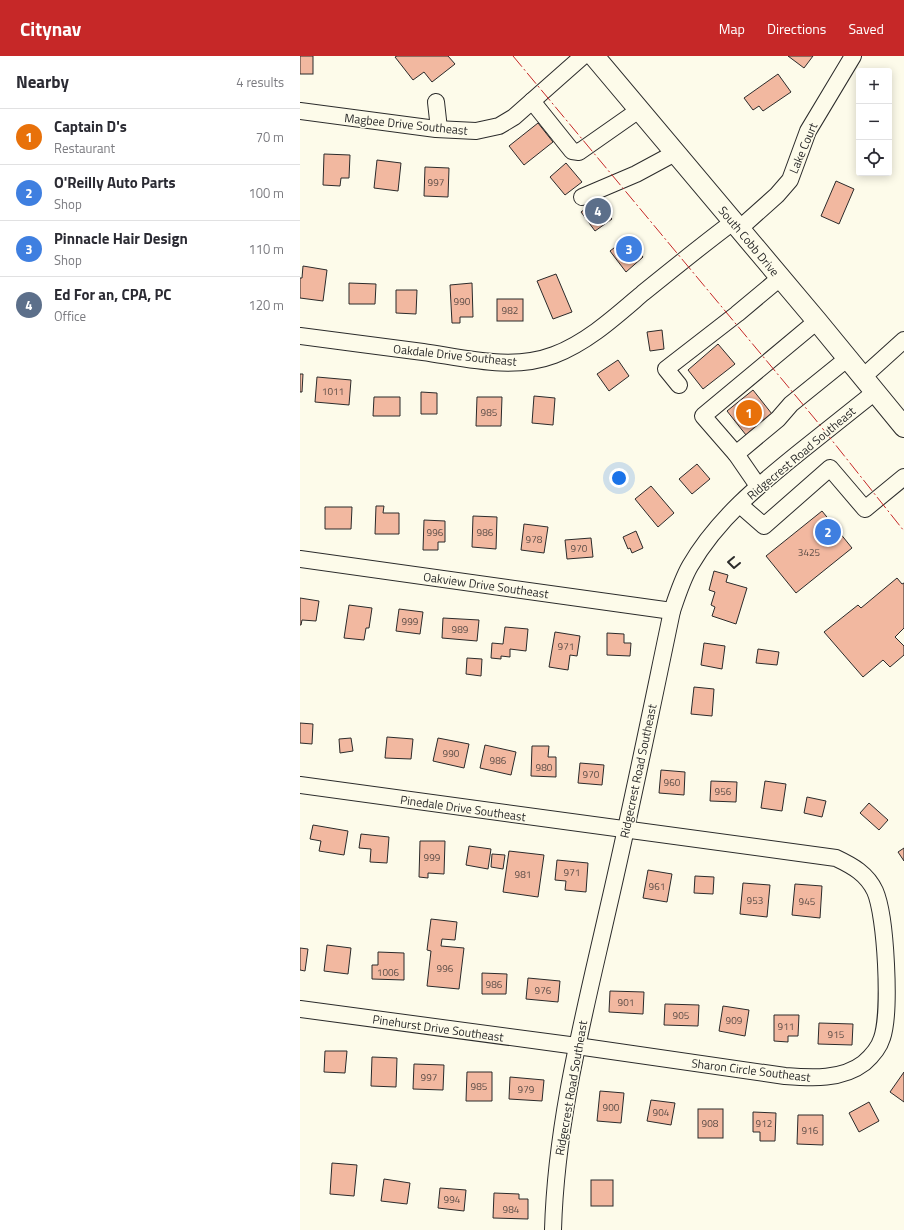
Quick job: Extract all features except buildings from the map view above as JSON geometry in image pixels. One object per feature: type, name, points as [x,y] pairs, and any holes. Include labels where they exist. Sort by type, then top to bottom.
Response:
[{"type":"main road","name":"South Cobb Drive","points":[[594,56],[848,358],[904,427]]},
{"type":"street","name":"Magbee Drive Southeast","points":[[300,112],[439,129],[476,131],[499,126],[514,116],[583,56]]},
{"type":"street","name":"Lake Court","points":[[736,226],[777,195],[790,180],[808,131],[853,56]]},
{"type":"street","points":[[532,101],[572,151],[579,152],[639,110]]},
{"type":"street","points":[[436,102],[439,129]]},
{"type":"street","points":[[582,197],[636,174],[675,153]]},
{"type":"street","name":"Oakdale Drive Southeast","points":[[300,336],[500,362],[517,363],[540,359],[554,355],[585,340],[602,328],[697,249],[736,226]]},
{"type":"street","points":[[679,385],[666,370],[780,278]]},
{"type":"street","points":[[758,486],[736,454],[703,416],[817,321]]},
{"type":"street","name":"Ridgecrest Road Southeast","points":[[553,1230],[558,1154],[576,1046],[626,830],[672,611],[680,588],[690,566],[718,528],[758,486],[869,384],[904,340]]},
{"type":"street","points":[[736,454],[778,419],[791,404],[848,358]]},
{"type":"street","points":[[740,505],[764,526],[830,468],[865,509],[904,476]]},
{"type":"street","name":"Oakview Drive Southeast","points":[[300,559],[672,611]]},
{"type":"street","name":"Pinedale Drive Southeast","points":[[300,785],[626,830]]},
{"type":"street","name":"Sharon Circle Southeast","points":[[576,1046],[785,1076],[825,1078],[854,1069],[865,1062],[878,1048],[882,1039],[885,1026],[886,1009],[885,955],[881,910],[874,889],[864,874],[836,858],[822,855],[626,830]]},
{"type":"street","name":"Pinehurst Drive Southeast","points":[[300,1009],[576,1046]]},
{"type":"wall","points":[[734,557],[728,562],[734,568],[740,563]]},
{"type":"power","points":[[513,56],[815,419],[904,531]]},
{"type":"place","name":"Ed For an, CPA, PC","points":[[598,211]]},
{"type":"place","name":"Pinnacle Hair Design","points":[[629,249]]},
{"type":"place","name":"Captain D's","points":[[749,413]]},
{"type":"place","name":"O'Reilly Auto Parts","points":[[828,532]]}]
